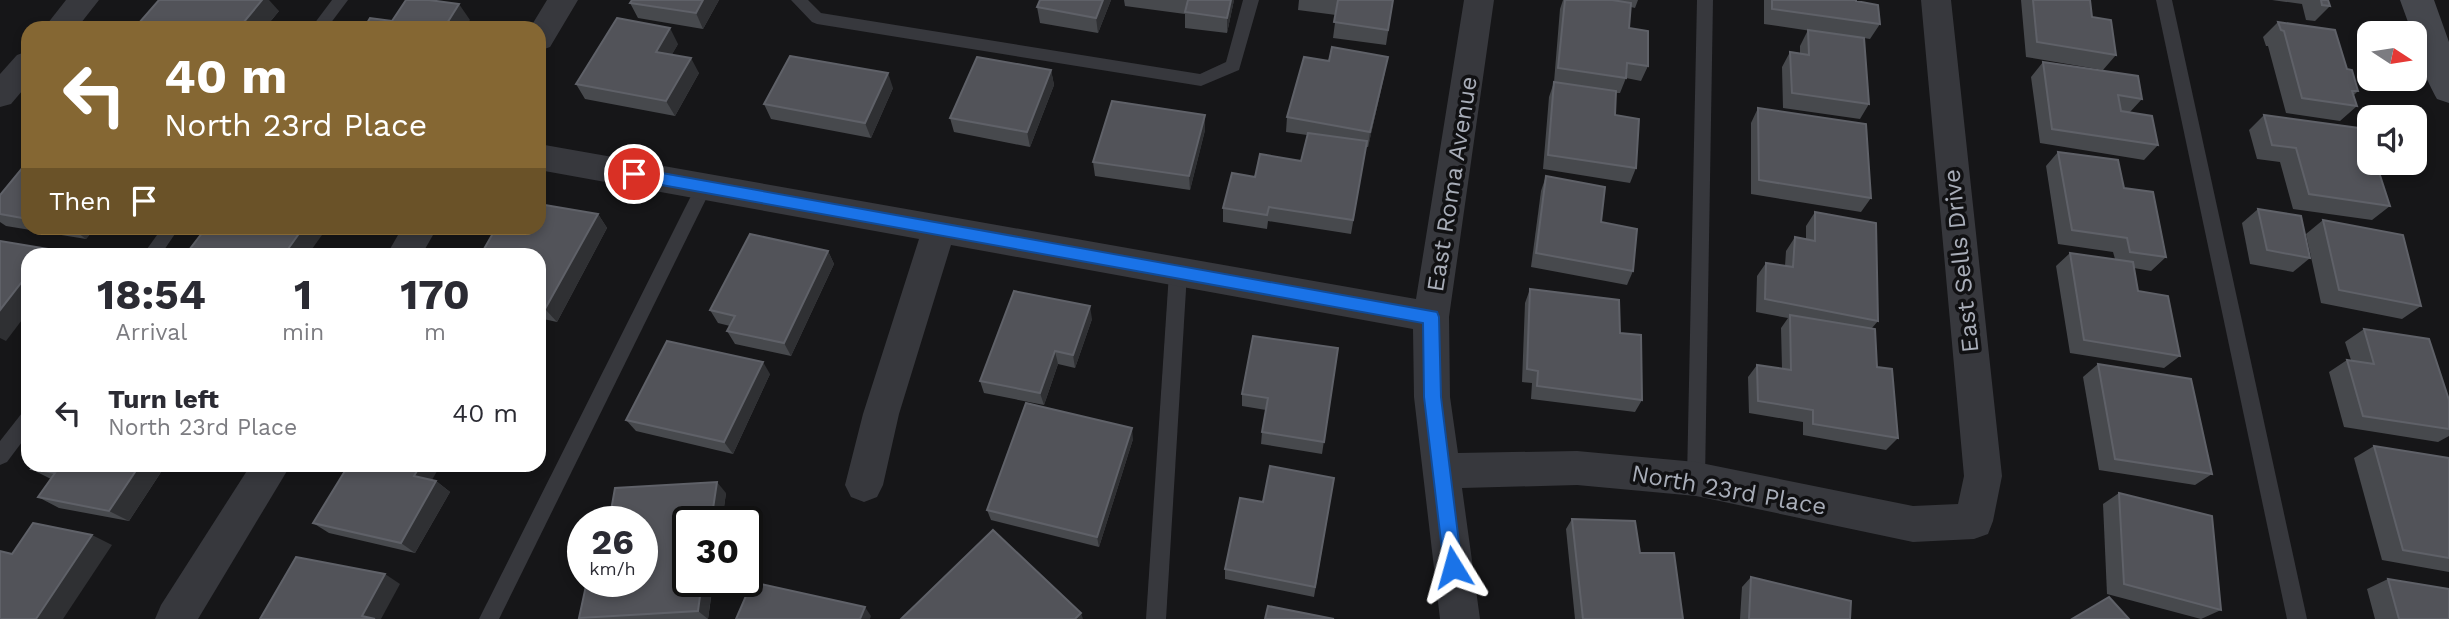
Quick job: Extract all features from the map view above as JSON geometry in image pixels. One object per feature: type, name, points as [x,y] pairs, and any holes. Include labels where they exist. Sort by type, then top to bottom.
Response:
[{"type":"street","points":[[65,21],[84,0]]},
{"type":"street","points":[[546,28],[564,0]]},
{"type":"street","name":"East Roma Avenue","points":[[1461,619],[1432,397],[1431,317],[1479,0]]},
{"type":"street","name":"East Sells Drive","points":[[1936,0],[1983,476],[1974,521]]},
{"type":"street","points":[[2417,0],[2449,90]]},
{"type":"street","points":[[0,95],[21,71]]},
{"type":"street","points":[[546,158],[1431,317]]},
{"type":"street","points":[[864,485],[881,414],[939,230]]},
{"type":"street","name":"North 23rd Place","points":[[1440,471],[1577,468],[1696,479],[1913,524],[1974,521]]},
{"type":"street","points":[[175,619],[267,472]]},
{"type":"lane","points":[[324,21],[340,0]]},
{"type":"lane","points":[[799,0],[817,18],[1201,80],[1233,66],[1251,0]]},
{"type":"lane","points":[[1696,479],[1705,0]]},
{"type":"lane","points":[[2164,0],[2297,619]]},
{"type":"lane","points":[[489,619],[704,187]]},
{"type":"lane","points":[[1156,619],[1178,273]]},
{"type":"lane","points":[[0,456],[21,428]]},
{"type":"building","points":[[159,0],[262,0],[245,21],[141,21]]},
{"type":"building","points":[[406,0],[459,4],[448,21],[392,21]]},
{"type":"building","points":[[632,0],[703,0],[696,13],[630,3]]},
{"type":"building","points":[[1040,0],[1103,0],[1096,18],[1037,7]]},
{"type":"building","points":[[1188,0],[1231,0],[1227,18],[1185,12]]},
{"type":"building","points":[[1338,0],[1393,0],[1388,30],[1334,22]]},
{"type":"building","points":[[1565,0],[1612,0],[1631,3],[1629,28],[1648,31],[1648,66],[1627,63],[1626,78],[1558,68]]},
{"type":"building","points":[[1772,0],[1856,0],[1878,5],[1880,24],[1772,9]]},
{"type":"building","points":[[2033,0],[2090,0],[2092,17],[2111,20],[2116,55],[2037,42]]},
{"type":"building","points":[[2321,0],[2328,0],[2330,6],[2322,5]]},
{"type":"building","points":[[370,18],[392,21],[368,21]]},
{"type":"building","points":[[617,18],[670,28],[656,52],[691,58],[666,101],[576,84]]},
{"type":"building","points":[[2278,22],[2335,30],[2347,69],[2352,70],[2357,91],[2352,91],[2357,106],[2302,98],[2284,31]]},
{"type":"building","points":[[1808,30],[1864,38],[1869,104],[1792,93],[1790,52],[1809,55]]},
{"type":"building","points":[[1332,47],[1388,57],[1370,132],[1287,117],[1304,57],[1329,61]]},
{"type":"building","points":[[790,56],[888,73],[865,123],[764,104]]},
{"type":"building","points":[[977,57],[1051,70],[1027,132],[950,118]]},
{"type":"building","points":[[2043,62],[2138,76],[2142,99],[2118,95],[2121,111],[2152,116],[2158,145],[2052,129]]},
{"type":"building","points":[[1554,82],[1616,91],[1615,115],[1639,119],[1636,168],[1548,155]]},
{"type":"building","points":[[1112,101],[1205,115],[1189,176],[1093,162]]},
{"type":"building","points":[[1758,108],[1866,124],[1871,198],[1759,180]]},
{"type":"building","points":[[2264,115],[2357,128],[2357,175],[2380,175],[2390,206],[2309,194],[2296,148],[2272,145]]},
{"type":"building","points":[[1308,133],[1367,141],[1353,220],[1269,207],[1267,215],[1223,208],[1232,173],[1255,177],[1260,154],[1301,161]]},
{"type":"building","points":[[2058,152],[2118,160],[2124,188],[2153,192],[2166,257],[2130,252],[2127,238],[2072,230]]},
{"type":"building","points":[[21,170],[21,218],[0,214],[0,195]]},
{"type":"building","points":[[1546,176],[1605,187],[1601,222],[1637,229],[1633,271],[1536,253]]},
{"type":"building","points":[[546,205],[598,214],[546,307],[546,248],[485,248],[492,235],[546,235]]},
{"type":"building","points":[[2258,209],[2301,216],[2310,258],[2267,250]]},
{"type":"building","points":[[1815,212],[1876,223],[1878,321],[1765,299],[1766,263],[1793,267],[1795,237],[1815,241]]},
{"type":"building","points":[[2323,220],[2403,235],[2421,306],[2339,290]]},
{"type":"building","points":[[750,234],[828,251],[784,343],[727,331],[735,316],[710,310]]},
{"type":"building","points":[[201,235],[298,235],[289,248],[191,248]]},
{"type":"building","points":[[0,241],[42,248],[21,248],[21,283],[0,310]]},
{"type":"building","points":[[2070,253],[2133,262],[2138,291],[2168,296],[2180,356],[2084,340]]},
{"type":"building","points":[[1530,289],[1619,300],[1620,333],[1641,335],[1642,400],[1537,386],[1538,371],[1527,369]]},
{"type":"building","points":[[1014,291],[1090,306],[1073,355],[1055,351],[1040,393],[980,381]]},
{"type":"building","points":[[1790,315],[1875,329],[1877,367],[1892,369],[1898,438],[1813,424],[1813,410],[1758,401],[1757,365],[1791,370]]},
{"type":"building","points":[[2364,329],[2429,339],[2449,400],[2449,429],[2363,416],[2347,360],[2374,364]]},
{"type":"building","points":[[1253,336],[1338,348],[1324,442],[1262,432],[1268,398],[1242,394]]},
{"type":"building","points":[[667,341],[763,362],[724,442],[626,420]]},
{"type":"building","points":[[2098,364],[2191,379],[2212,474],[2115,459]]},
{"type":"building","points":[[1026,403],[1132,428],[1097,537],[987,510]]},
{"type":"building","points":[[2374,446],[2449,458],[2449,558],[2403,550]]},
{"type":"building","points":[[1270,466],[1334,478],[1315,587],[1225,569],[1240,498],[1263,502]]},
{"type":"building","points":[[49,472],[135,472],[109,511],[38,497],[55,473]]},
{"type":"building","points":[[344,472],[416,472],[414,476],[436,481],[401,543],[313,523]]},
{"type":"building","points":[[717,482],[713,506],[672,506],[672,597],[700,597],[698,611],[579,618],[584,597],[658,597],[658,506],[612,506],[615,488]]},
{"type":"building","points":[[2119,493],[2212,516],[2221,610],[2124,584]]},
{"type":"building","points":[[1572,519],[1635,521],[1640,553],[1674,553],[1683,619],[1583,619]]},
{"type":"building","points":[[33,523],[92,535],[36,619],[0,619],[0,551],[12,554]]},
{"type":"building","points":[[993,530],[1081,613],[1075,619],[901,619]]},
{"type":"building","points":[[296,557],[385,574],[362,616],[375,619],[260,619]]},
{"type":"building","points":[[1751,577],[1851,601],[1850,619],[1749,619]]},
{"type":"building","points":[[2388,579],[2449,589],[2449,619],[2399,619]]},
{"type":"building","points":[[763,584],[865,607],[860,619],[736,619],[746,597],[763,597]]},
{"type":"building","points":[[2109,597],[2129,619],[2072,619]]},
{"type":"building","points":[[1268,606],[1334,619],[1265,619]]},
{"type":"route","points":[[634,174],[1431,317],[1432,397],[1453,567]]}]
